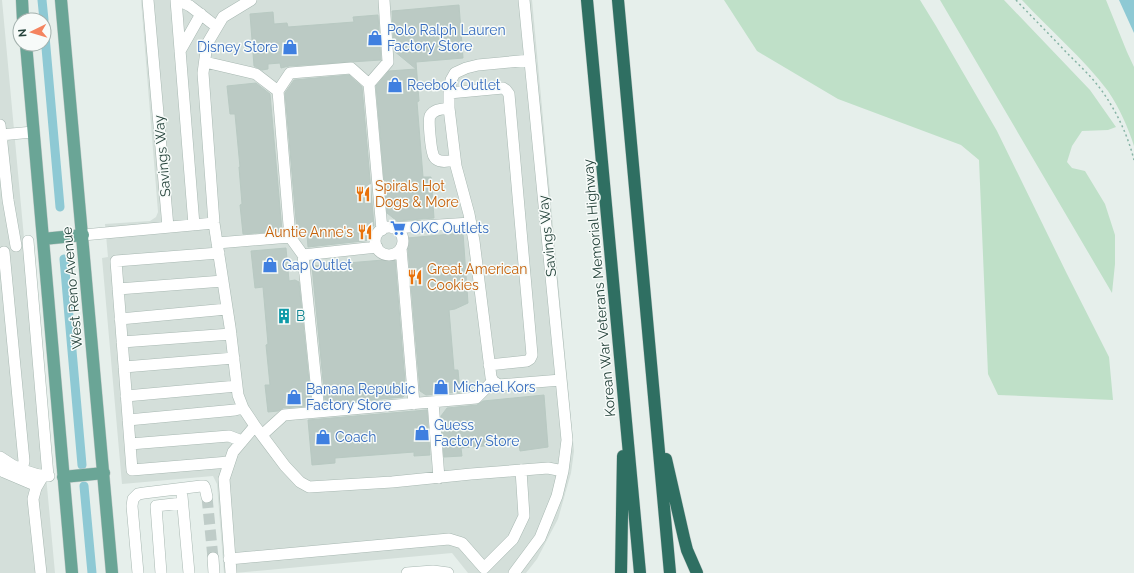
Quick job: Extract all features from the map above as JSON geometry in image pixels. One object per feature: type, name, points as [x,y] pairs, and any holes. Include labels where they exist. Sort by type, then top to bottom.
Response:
[{"type":"highway","name":"Korean War Veterans Memorial Highway","points":[[587,0],[640,573]]},
{"type":"highway","points":[[618,0],[670,573]]},
{"type":"highway","points":[[620,573],[625,402]]},
{"type":"highway","points":[[655,409],[687,550],[697,573]]},
{"type":"main road","points":[[22,0],[23,12]]},
{"type":"main road","name":"West Reno Avenue","points":[[62,0],[112,573]]},
{"type":"main road","name":"West Reno Avenue","points":[[27,52],[72,573]]},
{"type":"main road","points":[[43,239],[83,235]]},
{"type":"main road","points":[[63,477],[104,473]]},
{"type":"street","name":"Savings Way","points":[[148,0],[168,227]]},
{"type":"street","points":[[194,225],[177,0],[190,6],[217,27]]},
{"type":"street","points":[[251,0],[223,17],[207,44],[203,72],[214,223],[231,334],[238,395],[243,408],[286,466],[300,482],[309,487],[392,482],[548,468],[563,471]]},
{"type":"street","points":[[369,84],[388,62],[384,0]]},
{"type":"street","name":"Savings Way","points":[[514,573],[540,538],[557,496],[563,471],[567,440],[524,0]]},
{"type":"street","points":[[180,52],[201,14]]},
{"type":"street","points":[[530,60],[478,65],[455,73],[451,80],[449,93],[455,160],[474,241],[490,377],[499,385],[561,380]]},
{"type":"street","points":[[204,62],[256,74],[278,91]]},
{"type":"street","points":[[319,412],[303,255],[290,238],[278,91],[290,74],[351,68],[369,84],[382,230]]},
{"type":"street","points":[[449,93],[503,88],[509,94],[532,355],[527,361],[489,365]]},
{"type":"street","points":[[450,108],[438,110],[430,116],[429,122],[432,154],[439,161],[443,162],[455,160]]},
{"type":"street","points":[[16,246],[8,200],[0,132],[33,132]]},
{"type":"street","points":[[83,235],[214,223]]},
{"type":"street","points":[[393,228],[401,233],[403,238],[401,248],[396,254],[383,254],[377,247],[377,234],[389,227],[471,223]]},
{"type":"street","points":[[229,462],[132,470],[116,261],[290,238]]},
{"type":"street","points":[[22,470],[24,461],[2,254],[24,242],[43,239]]},
{"type":"street","points":[[28,242],[46,476],[37,486],[34,499],[40,573]]},
{"type":"street","points":[[303,255],[377,247]]},
{"type":"street","points":[[401,248],[414,404]]},
{"type":"street","points":[[118,289],[223,281]]},
{"type":"street","points":[[120,319],[227,309]]},
{"type":"street","points":[[122,342],[231,334]]},
{"type":"street","points":[[124,367],[234,358]]},
{"type":"street","points":[[262,435],[284,415],[476,398],[493,381]]},
{"type":"street","points":[[126,396],[237,386]]},
{"type":"street","points":[[432,402],[439,478]]},
{"type":"street","points":[[128,420],[243,408]]},
{"type":"street","points":[[230,573],[224,479],[233,452],[255,426]]},
{"type":"street","points":[[130,444],[229,436],[242,441]]},
{"type":"street","points":[[0,457],[12,466],[30,474],[63,477]]},
{"type":"street","points":[[0,468],[4,472],[37,486]]},
{"type":"street","points":[[230,559],[449,539],[462,543],[484,568],[513,539],[524,516],[521,470]]},
{"type":"street","points":[[138,573],[132,506],[133,499],[138,494],[144,492],[204,486],[207,497]]},
{"type":"street","points":[[181,488],[189,573]]},
{"type":"street","points":[[161,573],[156,506],[182,503]]},
{"type":"street","points":[[213,558],[214,573]]},
{"type":"street","points":[[415,573],[432,571],[448,573]]},
{"type":"path","points":[[1016,0],[1077,62],[1102,90],[1126,135],[1134,160]]},
{"type":"shaded area","points":[[0,0],[2,0],[55,573],[0,573]]},
{"type":"shaded area","points":[[141,0],[532,0],[574,451],[571,473],[558,519],[537,559],[526,573],[468,573],[452,553],[224,573],[217,484],[213,476],[122,484],[102,258],[108,257],[105,224],[150,221],[156,217],[158,212]]},
{"type":"green space","points":[[724,0],[920,0],[997,131],[1109,357],[1113,400],[998,395],[988,374],[979,160],[961,145],[838,99],[757,51]]},
{"type":"green space","points":[[940,0],[1004,0],[1090,90],[1116,127],[1108,130],[1082,131],[1072,146],[1067,162],[1072,168],[1085,171],[1105,204],[1115,235],[1115,264],[1112,293]]},
{"type":"green space","points":[[1022,0],[1106,0],[1134,67],[1134,146],[1123,117],[1108,91],[1077,56]]},
{"type":"water","points":[[1119,0],[1134,0],[1134,33]]},
{"type":"building","points":[[459,5],[463,58],[416,62],[419,101],[417,102],[423,177],[431,177],[434,218],[397,221],[387,213],[376,86],[389,71],[416,69],[394,51],[392,11]]},
{"type":"building","points":[[273,12],[274,24],[287,23],[288,27],[354,22],[353,17],[378,15],[381,60],[289,66],[281,68],[280,63],[268,64],[268,69],[262,70],[254,66],[250,14]]},
{"type":"building","points":[[349,75],[362,87],[374,226],[371,226],[372,240],[308,247],[307,235],[300,235],[297,231],[285,93],[294,80]]},
{"type":"building","points":[[256,83],[270,94],[282,231],[243,234],[240,205],[242,204],[240,167],[235,114],[230,114],[227,86]]},
{"type":"building","points":[[463,233],[468,303],[449,310],[454,370],[458,370],[460,392],[426,395],[420,391],[407,238]]},
{"type":"building","name":"B","points":[[286,248],[289,281],[295,280],[299,282],[311,401],[307,406],[283,408],[278,411],[268,412],[265,385],[270,385],[263,287],[255,288],[251,251]]},
{"type":"building","points":[[395,259],[406,394],[403,397],[329,404],[325,401],[312,266]]},
{"type":"building","points":[[544,395],[548,447],[520,451],[519,443],[461,448],[462,456],[444,457],[441,416],[447,408],[477,405],[483,401]]},
{"type":"building","points":[[427,410],[430,455],[414,456],[414,452],[335,458],[335,463],[312,465],[308,420]]},
{"type":"waterway","points":[[42,0],[43,12]]},
{"type":"waterway","points":[[46,52],[60,207]]},
{"type":"waterway","points":[[64,259],[82,465]]},
{"type":"waterway","points":[[84,486],[92,573]]},
{"type":"tunnel","points":[[207,497],[213,558]]},
{"type":"place","name":"Polo Ralph Lauren Factory Store","points":[[375,38]]},
{"type":"place","name":"Disney Store","points":[[290,47]]},
{"type":"place","name":"Reebok Outlet","points":[[395,85]]},
{"type":"place","name":"Spirals Hot Dogs & More","points":[[363,194]]},
{"type":"place","name":"OKC Outlets","points":[[398,228]]},
{"type":"place","name":"Auntie Anne's","points":[[365,232]]},
{"type":"place","name":"Gap Outlet","points":[[270,265]]},
{"type":"place","name":"Great American Cookies","points":[[415,277]]},
{"type":"place","name":"B","points":[[284,316]]},
{"type":"place","name":"Michael Kors","points":[[441,387]]},
{"type":"place","name":"Banana Republic Factory Store","points":[[294,397]]},
{"type":"place","name":"Guess Factory Store","points":[[422,433]]},
{"type":"place","name":"Coach","points":[[323,437]]}]
